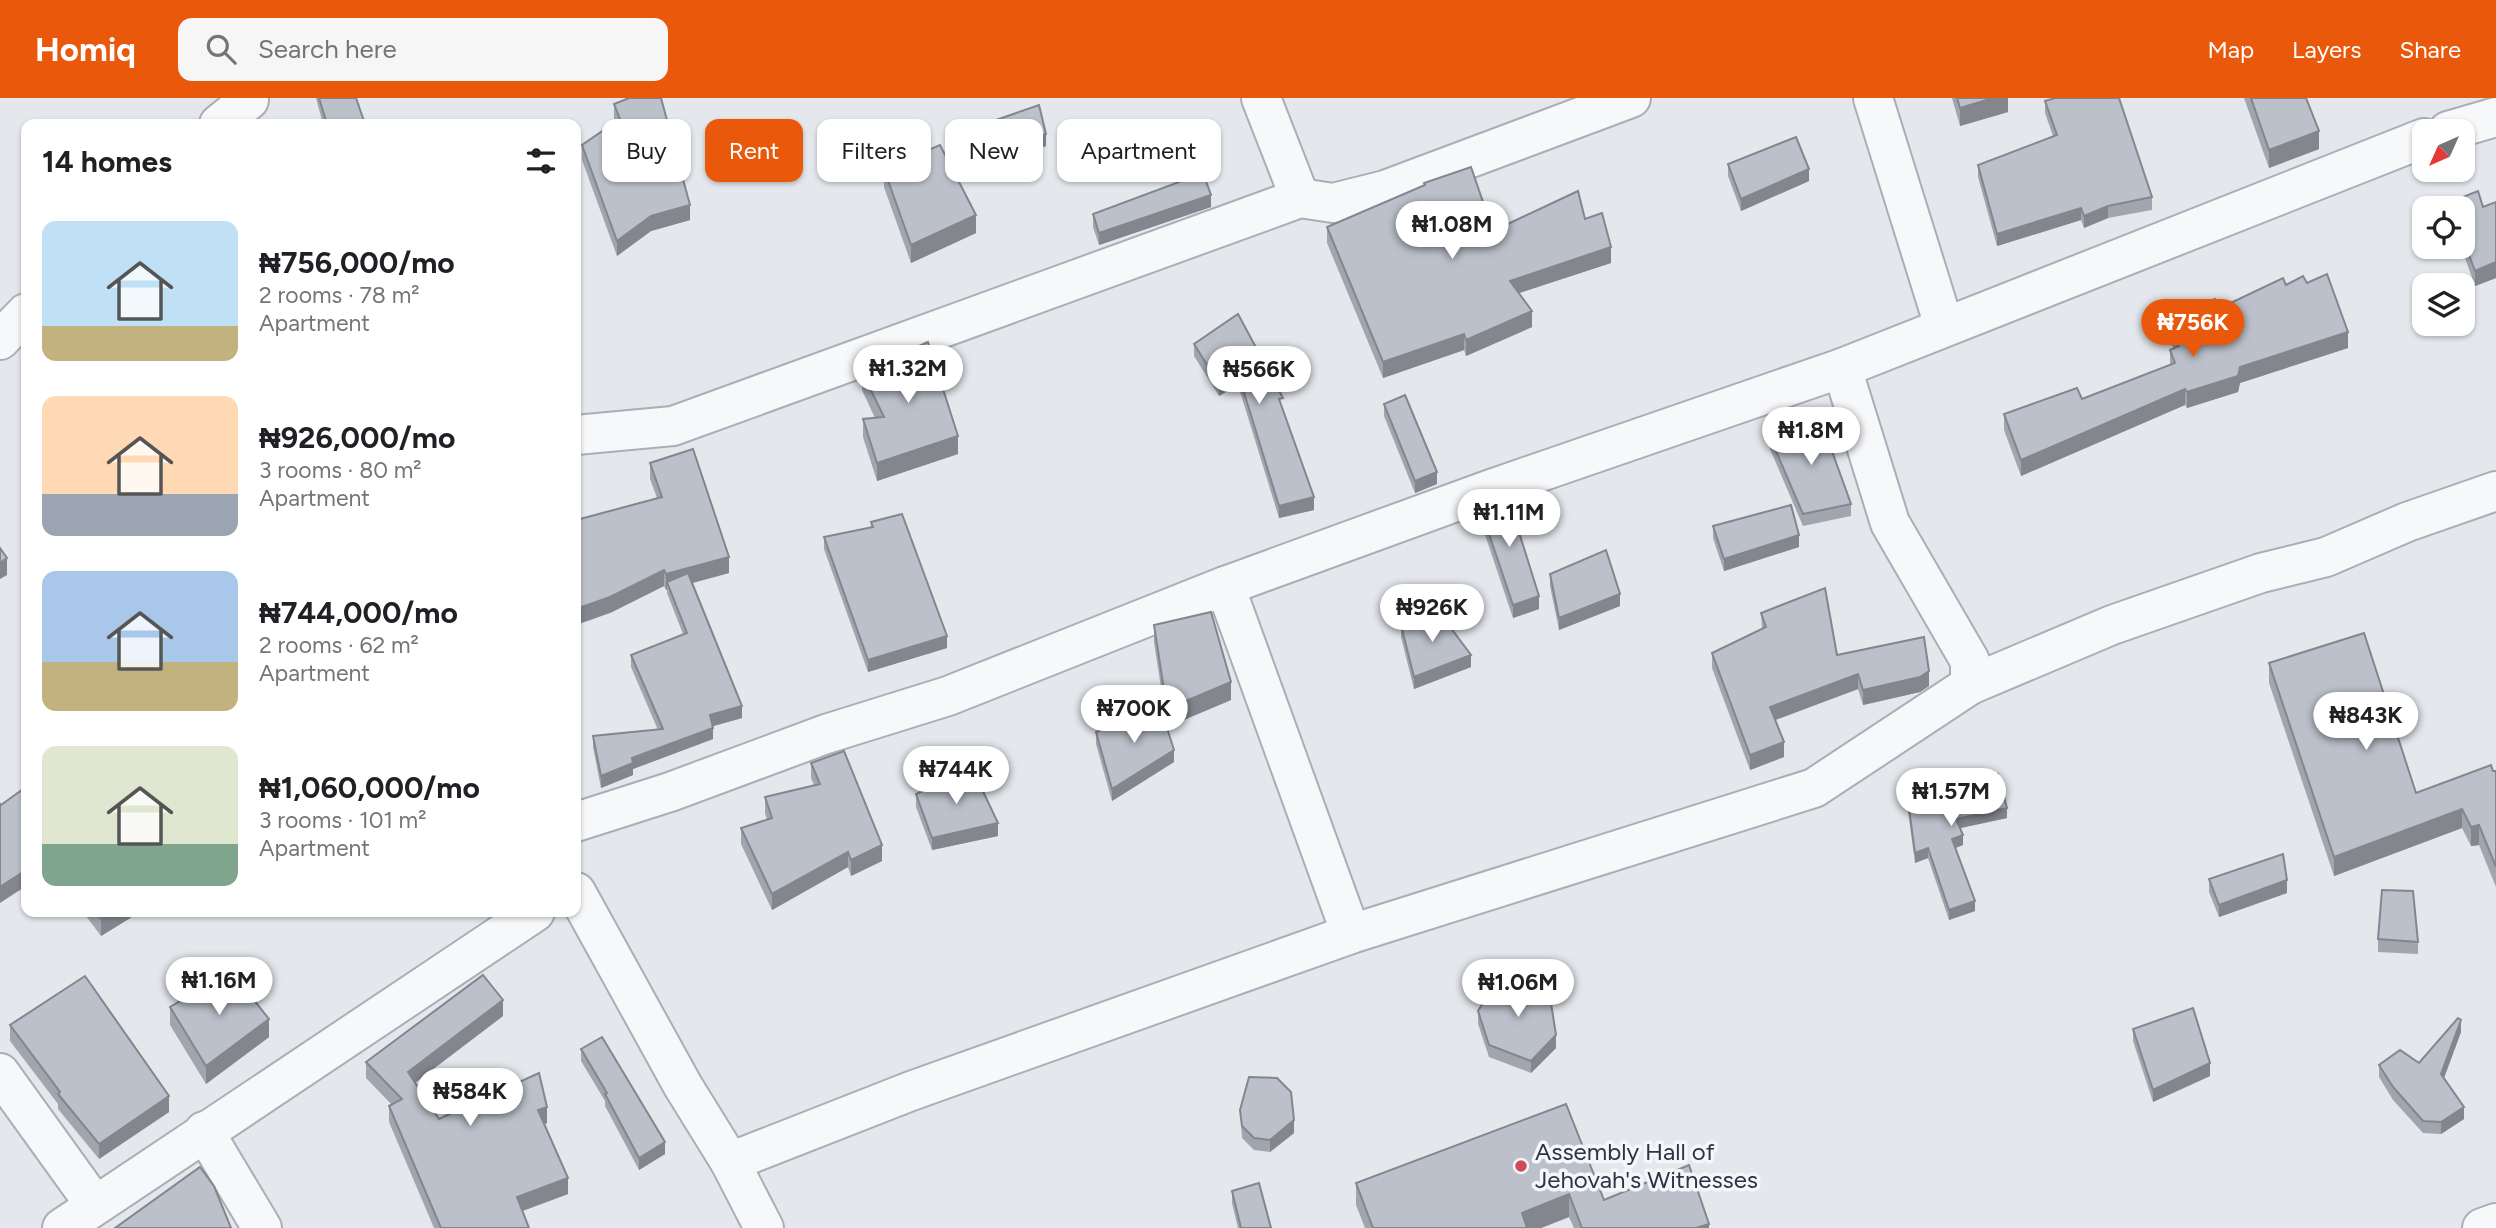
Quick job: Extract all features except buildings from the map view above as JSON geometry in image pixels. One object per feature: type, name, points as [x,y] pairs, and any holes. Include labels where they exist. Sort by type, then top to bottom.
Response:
[{"type":"street","points":[[1261,98],[1300,198]]},
{"type":"street","points":[[1873,98],[1944,326]]},
{"type":"street","points":[[581,435],[673,426],[1300,198],[1333,203],[1385,190],[1629,99]]},
{"type":"street","points":[[228,119],[251,107]]},
{"type":"street","points":[[2475,123],[2496,117]]},
{"type":"street","points":[[581,820],[656,797],[826,734],[948,696],[1225,586],[1504,484],[1842,368],[2412,143]]},
{"type":"street","points":[[0,340],[21,318]]},
{"type":"street","points":[[1842,368],[1890,523],[1970,661],[1970,685]]},
{"type":"street","points":[[730,1163],[911,1091],[1351,934],[1814,788],[1970,685],[2112,625],[2261,573],[2326,556],[2407,522],[2496,491]]},
{"type":"street","points":[[1225,586],[1351,934]]},
{"type":"street","points":[[581,901],[764,1228]]},
{"type":"street","points":[[62,1228],[527,917]]},
{"type":"street","points":[[0,1073],[94,1205]]},
{"type":"street","points":[[204,1132],[262,1228]]},
{"type":"street","points":[[2482,1228],[2496,1223]]},
{"type":"place","name":"Assembly Hall of Jehovah's Witnesses","points":[[1521,1166]]}]
